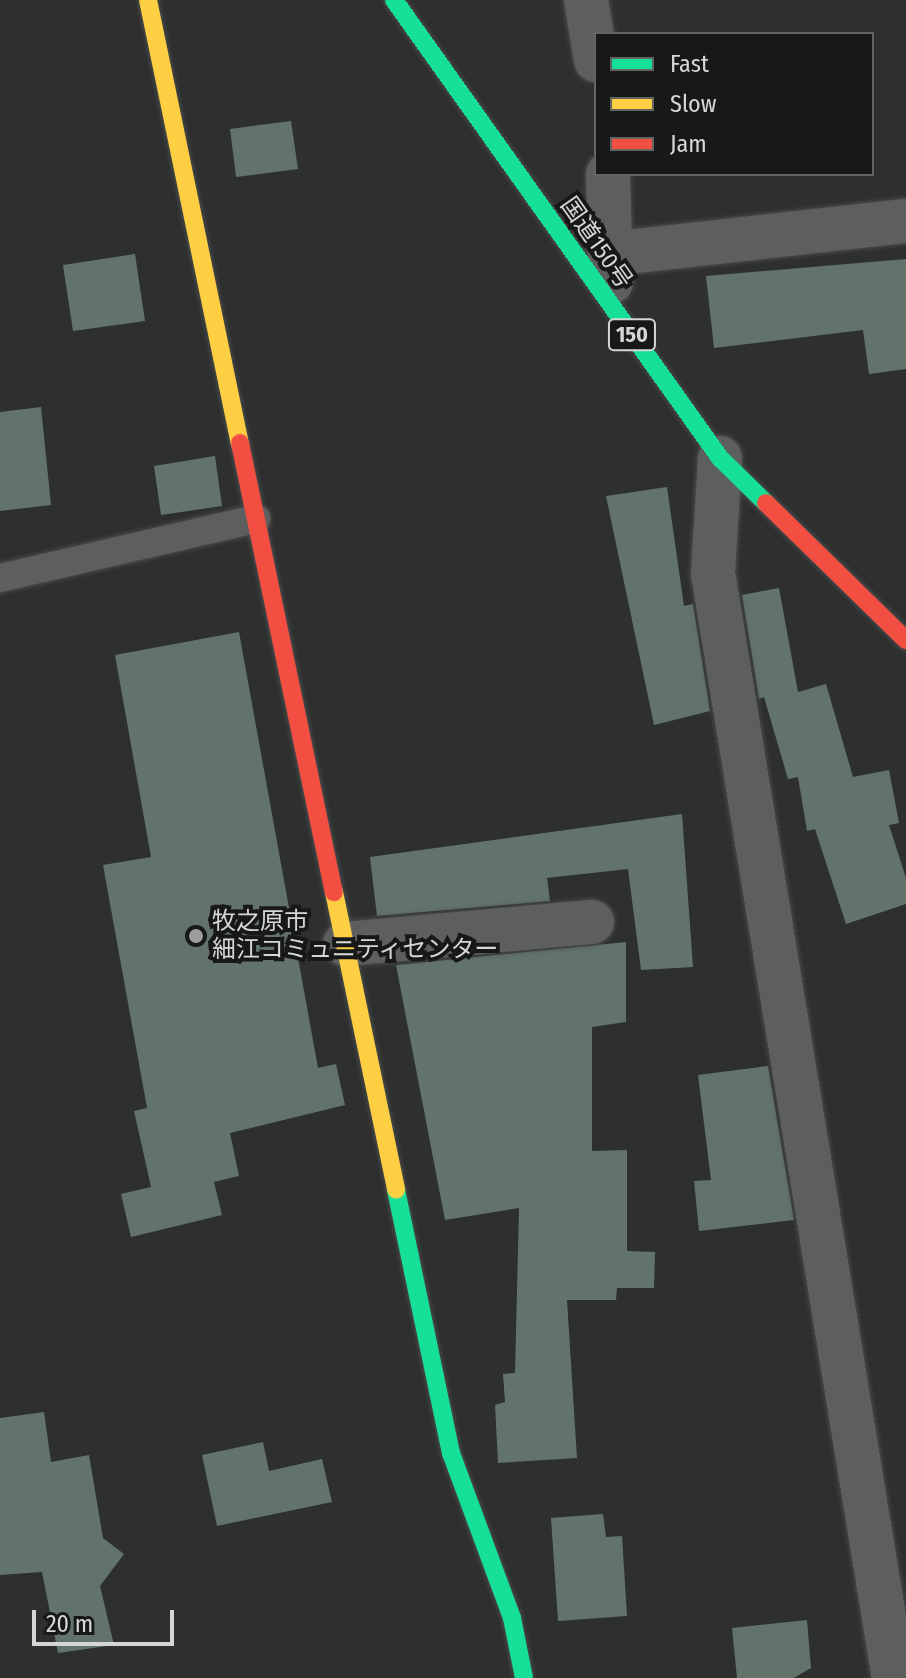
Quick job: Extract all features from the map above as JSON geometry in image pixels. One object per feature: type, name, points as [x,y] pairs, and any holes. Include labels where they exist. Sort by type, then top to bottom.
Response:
[{"type":"main road","points":[[148,0],[451,1453],[512,1618],[524,1678]]},
{"type":"main road","name":"国道150号","points":[[394,0],[720,458],[906,640]]},
{"type":"street","points":[[586,0],[594,48]]},
{"type":"street","points":[[608,176],[612,309]]},
{"type":"street","points":[[610,254],[906,221]]},
{"type":"street","points":[[720,458],[713,573],[894,1678]]},
{"type":"street","points":[[345,944],[592,922]]},
{"type":"lane","points":[[0,578],[256,519]]},
{"type":"building","points":[[291,121],[298,169],[236,177],[230,129]]},
{"type":"building","points":[[135,254],[145,321],[73,331],[63,265]]},
{"type":"building","points":[[906,259],[906,369],[869,374],[863,330],[714,348],[706,276]]},
{"type":"building","points":[[41,407],[51,505],[0,511],[0,412]]},
{"type":"building","points":[[215,456],[222,506],[161,515],[154,466]]},
{"type":"building","points":[[667,487],[684,606],[693,604],[710,711],[654,725],[606,496]]},
{"type":"building","points":[[779,588],[798,692],[826,684],[853,777],[889,770],[899,823],[889,825],[906,878],[906,904],[846,924],[815,829],[807,831],[798,777],[788,779],[764,697],[759,699],[742,595]]},
{"type":"building","points":[[239,632],[318,1068],[336,1064],[345,1105],[230,1133],[239,1176],[214,1182],[222,1215],[131,1237],[121,1194],[151,1187],[134,1111],[147,1108],[103,865],[151,857],[115,655]]},
{"type":"building","points":[[682,814],[693,967],[641,970],[628,869],[547,878],[550,901],[377,916],[370,857]]},
{"type":"building","points":[[626,942],[626,1022],[592,1027],[592,1151],[627,1150],[627,1251],[655,1252],[654,1288],[617,1288],[616,1300],[567,1300],[577,1458],[498,1463],[495,1405],[505,1402],[503,1374],[515,1373],[519,1208],[445,1220],[396,965]]},
{"type":"building","points":[[768,1066],[794,1220],[699,1231],[694,1181],[711,1180],[698,1075]]},
{"type":"building","points":[[44,1412],[51,1462],[89,1455],[103,1538],[124,1554],[100,1586],[114,1645],[58,1653],[42,1572],[0,1575],[0,1418]]},
{"type":"building","points":[[263,1442],[269,1471],[322,1459],[332,1502],[217,1526],[202,1455]]},
{"type":"building","points":[[603,1514],[606,1537],[622,1536],[627,1616],[558,1621],[551,1518]]},
{"type":"building","points":[[807,1620],[811,1668],[794,1678],[737,1678],[732,1628]]},
{"type":"traffic: fast","points":[[394,0],[720,458],[766,503]]},
{"type":"traffic: fast","points":[[396,1190],[451,1453],[512,1618],[524,1678]]},
{"type":"traffic: slow","points":[[148,0],[240,443]]},
{"type":"traffic: slow","points":[[334,892],[396,1190]]},
{"type":"traffic: jam","points":[[240,443],[334,892]]},
{"type":"traffic: jam","points":[[766,503],[906,640]]},
{"type":"place","name":"牧之原市 細江コミュニティセンター","points":[[196,936]]}]
